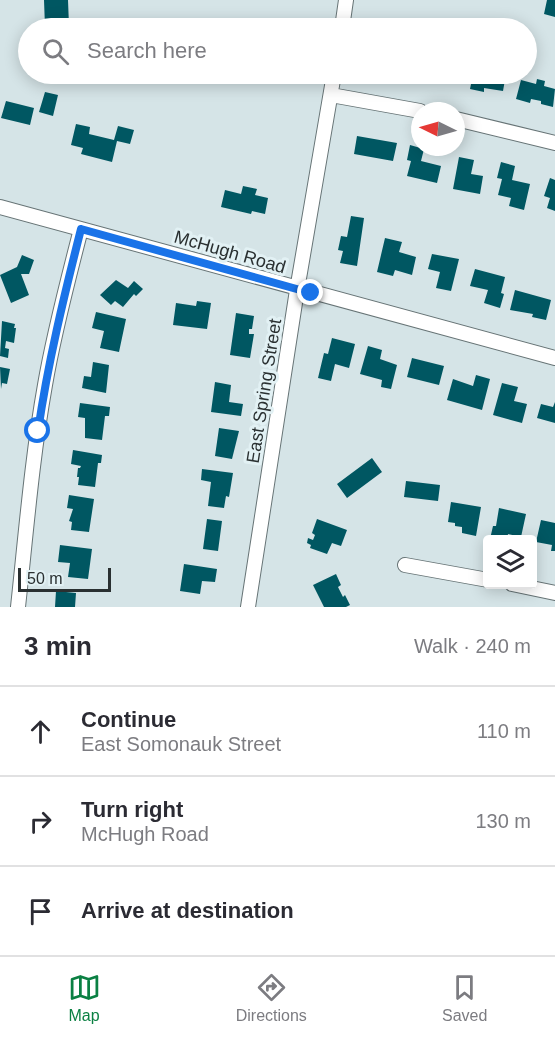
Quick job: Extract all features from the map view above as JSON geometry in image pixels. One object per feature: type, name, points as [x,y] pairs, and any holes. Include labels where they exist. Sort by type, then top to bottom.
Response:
[{"type":"street","points":[[343,18],[346,0]]},
{"type":"street","name":"East Spring Street","points":[[248,607],[297,290],[333,84]]},
{"type":"street","points":[[331,95],[411,109]]},
{"type":"street","points":[[465,121],[555,143]]},
{"type":"street","name":"McHugh Road","points":[[0,207],[297,290],[555,358]]},
{"type":"street","points":[[18,607],[34,458],[45,384],[81,229]]},
{"type":"street","points":[[405,565],[483,579]]},
{"type":"street","points":[[534,589],[555,593]]},
{"type":"building","points":[[44,0],[68,0],[69,18],[45,18]]},
{"type":"building","points":[[547,0],[555,0],[555,17],[544,14]]},
{"type":"building","points":[[537,79],[545,81],[544,86],[555,89],[553,107],[541,104],[541,101],[531,99],[530,103],[516,99],[520,84],[537,84]]},
{"type":"building","points":[[471,84],[504,84],[503,91],[484,88],[484,92],[470,89]]},
{"type":"building","points":[[45,92],[58,95],[53,116],[39,112]]},
{"type":"building","points":[[6,101],[34,108],[30,125],[1,118]]},
{"type":"building","points":[[76,124],[90,127],[89,134],[114,140],[118,126],[134,130],[130,144],[117,141],[112,162],[81,154],[83,148],[71,145]]},
{"type":"building","points":[[357,136],[397,143],[393,161],[354,154]]},
{"type":"building","points":[[410,145],[411,156],[422,156],[421,161],[441,166],[437,183],[407,176],[411,161],[407,160]]},
{"type":"building","points":[[459,157],[474,160],[471,174],[483,176],[480,194],[453,189]]},
{"type":"building","points":[[501,162],[515,166],[512,180],[530,184],[524,210],[509,206],[511,198],[498,195],[502,179],[497,178]]},
{"type":"building","points":[[550,178],[555,180],[555,211],[547,208],[550,198],[544,196]]},
{"type":"building","points":[[243,186],[257,189],[255,195],[268,198],[265,214],[252,211],[251,214],[221,207],[225,190],[241,194]]},
{"type":"building","points":[[351,216],[364,218],[357,266],[340,263],[343,251],[338,250],[341,236],[347,237]]},
{"type":"building","points":[[385,238],[402,242],[399,252],[416,257],[412,275],[395,270],[393,276],[377,272]]},
{"type":"building","points":[[432,254],[459,259],[451,291],[436,288],[440,272],[428,269]]},
{"type":"building","points":[[22,255],[34,260],[29,274],[21,274],[29,295],[11,303],[0,275],[17,267]]},
{"type":"building","points":[[475,269],[505,277],[500,308],[484,303],[488,290],[470,286]]},
{"type":"building","points":[[116,280],[128,288],[134,281],[143,289],[136,296],[134,294],[123,307],[115,301],[111,305],[100,295]]},
{"type":"building","points":[[515,290],[551,300],[546,320],[532,317],[533,314],[510,310]]},
{"type":"building","points":[[197,301],[211,303],[207,329],[173,325],[176,303],[196,306]]},
{"type":"building","points":[[96,312],[126,319],[119,352],[100,348],[104,331],[92,328]]},
{"type":"building","points":[[236,313],[254,316],[252,329],[249,329],[249,334],[254,334],[250,358],[230,355]]},
{"type":"building","points":[[2,321],[15,324],[14,328],[16,328],[14,343],[6,341],[5,348],[9,349],[8,358],[0,356]]},
{"type":"building","points":[[332,338],[355,344],[349,368],[335,364],[331,381],[318,378],[324,353],[328,354]]},
{"type":"building","points":[[368,346],[382,350],[380,359],[397,365],[391,389],[381,387],[382,380],[360,374]]},
{"type":"building","points":[[412,358],[444,366],[439,385],[407,377]]},
{"type":"building","points":[[93,362],[109,365],[106,393],[82,388],[84,376],[91,377]]},
{"type":"building","points":[[0,367],[10,369],[7,384],[2,383],[1,389]]},
{"type":"building","points":[[476,375],[490,379],[482,410],[447,400],[453,379],[473,386]]},
{"type":"building","points":[[215,382],[231,385],[229,402],[243,404],[241,416],[211,412]]},
{"type":"building","points":[[502,383],[518,387],[514,401],[527,404],[522,423],[493,415]]},
{"type":"building","points":[[555,402],[555,423],[537,418],[541,404],[553,407]]},
{"type":"building","points":[[80,403],[110,407],[109,416],[105,416],[102,440],[85,438],[85,418],[78,417]]},
{"type":"building","points":[[219,428],[239,431],[232,459],[215,456]]},
{"type":"building","points":[[73,450],[102,455],[101,463],[98,463],[95,487],[78,485],[78,468],[81,466],[71,464]]},
{"type":"building","points":[[372,458],[382,472],[347,498],[337,484]]},
{"type":"building","points":[[202,469],[233,473],[229,497],[226,496],[224,508],[208,506],[211,482],[201,480]]},
{"type":"building","points":[[406,481],[440,485],[438,501],[404,497]]},
{"type":"building","points":[[69,495],[94,499],[89,532],[71,530],[72,522],[69,521],[73,509],[67,508]]},
{"type":"building","points":[[451,502],[481,507],[476,536],[462,533],[462,527],[448,522]]},
{"type":"building","points":[[499,508],[526,514],[521,535],[491,535],[493,526],[496,526]]},
{"type":"building","points":[[207,519],[222,521],[218,551],[203,549]]},
{"type":"building","points":[[317,519],[347,530],[341,546],[332,543],[327,554],[310,548],[311,545],[307,543],[308,538],[313,540],[315,535],[312,533]]},
{"type":"building","points":[[541,520],[555,523],[555,551],[551,551],[552,545],[537,542]]},
{"type":"building","points":[[60,545],[92,549],[88,579],[68,577],[70,563],[58,562]]},
{"type":"building","points":[[184,564],[217,569],[215,582],[202,581],[200,594],[180,591]]},
{"type":"building","points":[[336,574],[341,585],[338,587],[350,605],[324,607],[313,585]]},
{"type":"building","points":[[56,591],[76,593],[75,607],[55,607]]},
{"type":"route","points":[[38,431],[60,312],[81,229],[311,293]]}]
